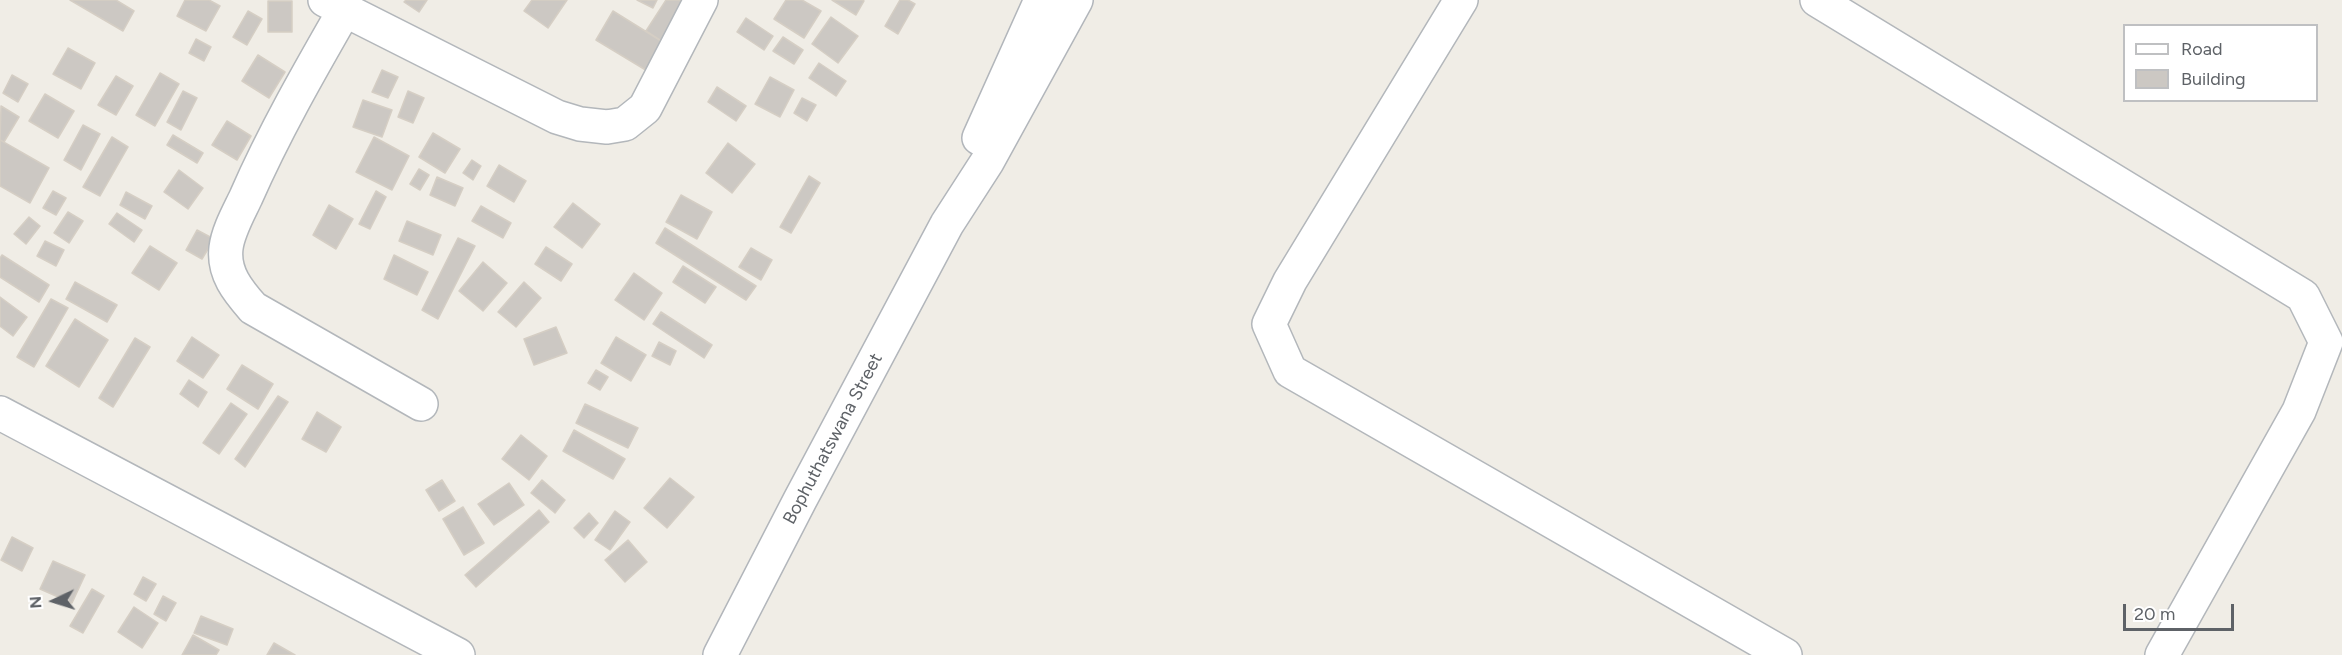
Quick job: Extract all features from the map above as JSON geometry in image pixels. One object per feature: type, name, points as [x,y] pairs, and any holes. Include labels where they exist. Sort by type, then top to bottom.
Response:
[{"type":"street","points":[[421,404],[253,308],[235,287],[227,266],[226,247],[257,172],[302,85],[334,5],[556,117],[580,124],[607,127],[625,124],[645,108],[701,0]]},
{"type":"street","name":"Bophuthatswana Street","points":[[947,224],[965,171],[1041,0]]},
{"type":"street","name":"Bophuthatswana Street","points":[[720,655],[947,224],[987,162],[1076,0]]},
{"type":"street","points":[[1461,0],[1290,281],[1269,324],[1290,370],[1785,655]]},
{"type":"street","points":[[1817,0],[2303,296],[2326,342],[2303,401],[2162,655]]},
{"type":"street","points":[[0,413],[458,655]]},
{"type":"building","points":[[70,0],[116,0],[134,11],[123,31]]},
{"type":"building","points":[[185,0],[209,0],[220,6],[206,31],[177,16]]},
{"type":"building","points":[[406,0],[427,0],[419,12],[404,2]]},
{"type":"building","points":[[532,0],[567,0],[548,28],[524,11]]},
{"type":"building","points":[[637,0],[657,0],[653,8]]},
{"type":"building","points":[[666,0],[682,0],[691,5],[666,44],[646,31]]},
{"type":"building","points":[[786,0],[802,0],[821,11],[804,38],[774,19]]},
{"type":"building","points":[[832,0],[862,0],[864,1],[856,15]]},
{"type":"building","points":[[900,0],[908,0],[915,4],[898,34],[885,26]]},
{"type":"building","points":[[268,1],[292,1],[292,32],[268,32]]},
{"type":"building","points":[[248,11],[262,19],[247,45],[233,37]]},
{"type":"building","points":[[613,11],[666,44],[649,72],[596,40]]},
{"type":"building","points":[[831,17],[858,36],[838,63],[812,44]]},
{"type":"building","points":[[746,18],[773,36],[764,50],[737,32]]},
{"type":"building","points":[[783,37],[803,50],[794,64],[773,51]]},
{"type":"building","points":[[196,39],[211,47],[204,61],[189,53]]},
{"type":"building","points":[[68,48],[95,63],[81,89],[53,74]]},
{"type":"building","points":[[258,55],[285,72],[269,98],[242,81]]},
{"type":"building","points":[[819,63],[846,81],[836,96],[809,78]]},
{"type":"building","points":[[382,70],[398,77],[388,98],[372,92]]},
{"type":"building","points":[[160,73],[179,84],[155,126],[136,115]]},
{"type":"building","points":[[12,75],[28,84],[18,102],[3,93]]},
{"type":"building","points":[[116,76],[133,86],[116,115],[98,105]]},
{"type":"building","points":[[770,77],[794,90],[780,117],[755,104]]},
{"type":"building","points":[[717,87],[746,106],[736,121],[708,102]]},
{"type":"building","points":[[183,91],[197,98],[181,130],[167,122]]},
{"type":"building","points":[[408,91],[424,98],[413,123],[398,117]]},
{"type":"building","points":[[45,94],[74,111],[58,138],[29,121]]},
{"type":"building","points":[[802,98],[816,105],[807,121],[794,113]]},
{"type":"building","points":[[363,100],[392,110],[382,137],[353,127]]},
{"type":"building","points":[[1,106],[19,117],[4,142],[0,140]]},
{"type":"building","points":[[227,121],[251,136],[237,160],[212,145]]},
{"type":"building","points":[[83,125],[100,134],[81,170],[64,160]]},
{"type":"building","points":[[433,133],[460,149],[445,173],[419,157]]},
{"type":"building","points":[[173,135],[203,153],[197,163],[167,145]]},
{"type":"building","points":[[112,137],[128,147],[100,196],[83,187]]},
{"type":"building","points":[[374,137],[409,156],[392,190],[356,172]]},
{"type":"building","points":[[0,140],[49,168],[30,203],[0,186]]},
{"type":"building","points":[[728,143],[755,164],[732,193],[706,173]]},
{"type":"building","points":[[472,160],[481,166],[473,180],[463,173]]},
{"type":"building","points":[[499,165],[526,181],[514,202],[487,186]]},
{"type":"building","points":[[419,169],[429,175],[420,190],[410,184]]},
{"type":"building","points":[[179,170],[203,188],[188,209],[164,192]]},
{"type":"building","points":[[809,176],[820,183],[791,233],[780,227]]},
{"type":"building","points":[[437,177],[463,188],[455,206],[430,195]]},
{"type":"building","points":[[53,191],[66,198],[56,215],[43,208]]},
{"type":"building","points":[[376,191],[386,197],[370,229],[359,224]]},
{"type":"building","points":[[126,192],[152,206],[145,219],[120,205]]},
{"type":"building","points":[[681,195],[712,212],[697,239],[666,222]]},
{"type":"building","points":[[573,203],[600,224],[582,248],[554,227]]},
{"type":"building","points":[[329,205],[353,219],[336,249],[313,235]]},
{"type":"building","points":[[481,206],[511,223],[503,238],[472,221]]},
{"type":"building","points":[[68,212],[83,221],[69,243],[54,233]]},
{"type":"building","points":[[117,213],[142,230],[134,242],[109,224]]},
{"type":"building","points":[[29,217],[40,226],[26,244],[14,234]]},
{"type":"building","points":[[407,221],[441,235],[433,255],[399,241]]},
{"type":"building","points":[[665,228],[756,286],[746,300],[656,243]]},
{"type":"building","points":[[197,230],[214,239],[202,259],[186,250]]},
{"type":"building","points":[[458,238],[475,246],[438,319],[422,310]]},
{"type":"building","points":[[45,241],[64,250],[56,266],[37,256]]},
{"type":"building","points":[[150,246],[177,263],[159,290],[132,273]]},
{"type":"building","points":[[546,247],[572,264],[561,281],[535,264]]},
{"type":"building","points":[[751,248],[772,260],[761,280],[739,267]]},
{"type":"building","points":[[2,255],[49,285],[39,302],[0,277]]},
{"type":"building","points":[[394,255],[428,272],[417,295],[384,279]]},
{"type":"building","points":[[483,262],[507,283],[483,311],[459,291]]},
{"type":"building","points":[[683,266],[716,287],[705,303],[673,282]]},
{"type":"building","points":[[634,273],[662,293],[644,320],[615,300]]},
{"type":"building","points":[[75,282],[117,305],[107,322],[66,299]]},
{"type":"building","points":[[524,282],[541,298],[516,327],[498,312]]},
{"type":"building","points":[[0,297],[27,317],[13,336],[0,326]]},
{"type":"building","points":[[51,299],[68,308],[34,367],[17,357]]},
{"type":"building","points":[[661,312],[712,345],[704,358],[653,324]]},
{"type":"building","points":[[75,319],[108,340],[79,387],[46,366]]},
{"type":"building","points":[[556,327],[567,353],[534,365],[524,339]]},
{"type":"building","points":[[192,337],[219,355],[203,378],[177,361]]},
{"type":"building","points":[[616,337],[646,355],[631,381],[601,363]]},
{"type":"building","points":[[135,338],[150,347],[113,407],[99,398]]},
{"type":"building","points":[[659,342],[676,351],[670,365],[652,356]]},
{"type":"building","points":[[242,365],[273,384],[258,409],[227,389]]},
{"type":"building","points":[[596,370],[608,377],[600,390],[588,383]]},
{"type":"building","points":[[189,380],[207,392],[198,407],[180,394]]},
{"type":"building","points":[[278,396],[288,402],[245,467],[235,459]]},
{"type":"building","points":[[231,403],[247,414],[219,454],[203,443]]},
{"type":"building","points":[[585,404],[638,428],[628,448],[576,423]]},
{"type":"building","points":[[317,412],[341,427],[326,452],[302,439]]},
{"type":"building","points":[[574,430],[625,459],[613,479],[563,451]]},
{"type":"building","points":[[521,435],[547,456],[529,480],[502,459]]},
{"type":"building","points":[[670,478],[694,497],[667,528],[644,508]]},
{"type":"building","points":[[442,480],[455,501],[439,511],[426,490]]},
{"type":"building","points":[[542,480],[565,500],[555,513],[531,493]]},
{"type":"building","points":[[509,483],[524,505],[494,525],[478,504]]},
{"type":"building","points":[[463,507],[484,543],[464,555],[443,519]]},
{"type":"building","points":[[539,510],[549,522],[476,587],[465,575]]},
{"type":"building","points":[[615,511],[630,522],[610,550],[595,540]]},
{"type":"building","points":[[589,513],[598,523],[584,538],[574,528]]},
{"type":"building","points":[[12,537],[33,548],[22,571],[1,560]]},
{"type":"building","points":[[628,540],[647,562],[625,582],[605,560]]},
{"type":"building","points":[[53,561],[85,575],[72,603],[40,589]]},
{"type":"building","points":[[143,577],[156,584],[146,601],[134,594]]},
{"type":"building","points":[[92,589],[104,596],[83,633],[70,626]]},
{"type":"building","points":[[163,596],[176,603],[166,621],[154,614]]},
{"type":"building","points":[[134,607],[158,623],[142,648],[118,632]]},
{"type":"building","points":[[201,616],[233,629],[227,645],[194,633]]},
{"type":"building","points":[[193,635],[219,650],[216,655],[182,655]]},
{"type":"building","points":[[274,643],[295,655],[267,655]]}]
